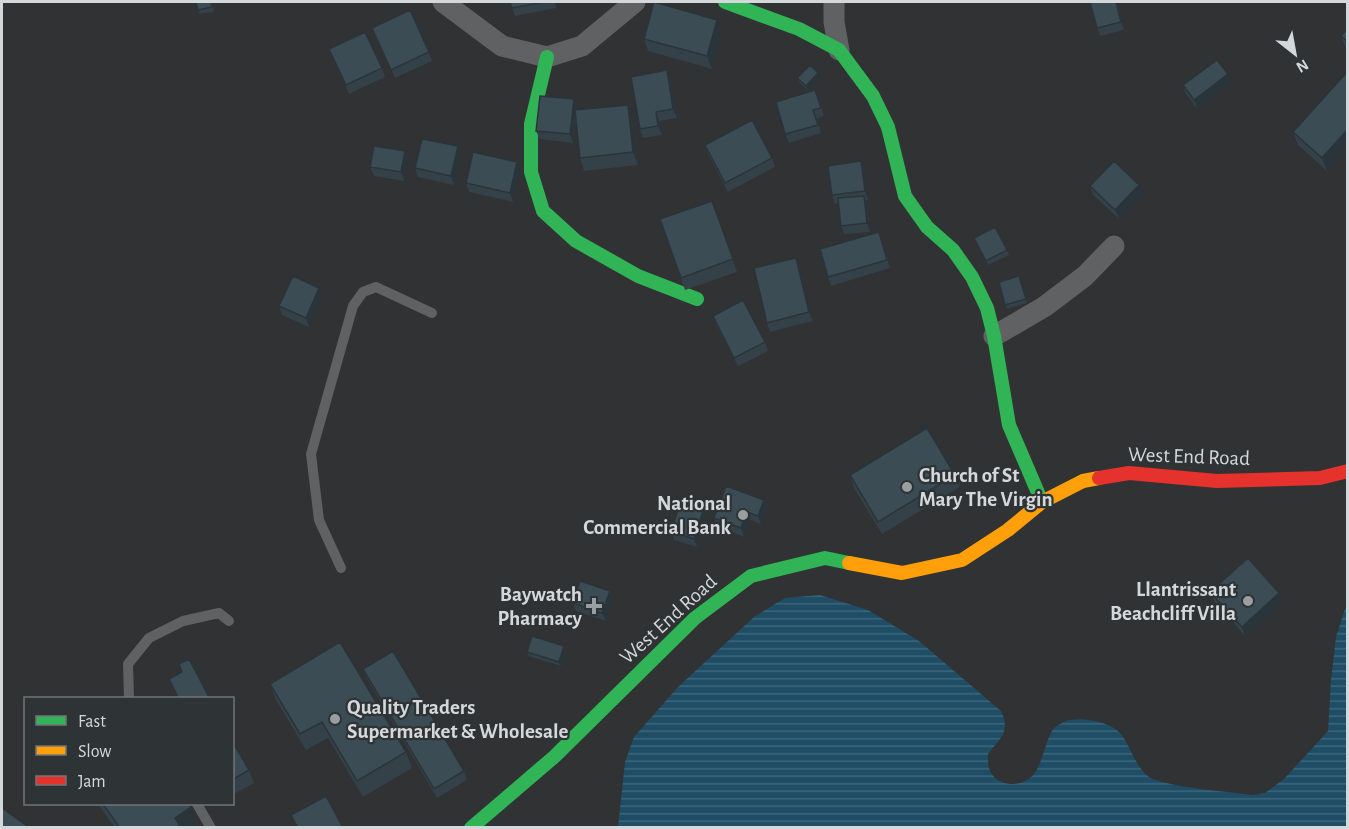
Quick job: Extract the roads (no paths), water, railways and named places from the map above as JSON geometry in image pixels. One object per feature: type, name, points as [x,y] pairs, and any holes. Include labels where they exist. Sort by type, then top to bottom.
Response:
[{"type":"main road","points":[[725,2],[799,29],[839,50],[873,96],[888,127],[905,196],[927,227],[953,250],[972,277],[987,308],[994,336],[1008,425],[1042,502]]},
{"type":"main road","points":[[547,57],[531,124],[531,172],[543,212],[586,247],[638,276],[697,299]]},
{"type":"main road","name":"West End Road","points":[[471,828],[554,757],[694,618],[751,576],[825,558],[902,573],[962,560],[1008,530],[1042,502],[1083,481],[1129,473],[1217,480],[1320,478],[1347,471]]},
{"type":"street","points":[[443,2],[502,46],[547,57],[582,46],[635,2]]},
{"type":"street","points":[[834,2],[834,22],[839,50]]},
{"type":"street","points":[[994,336],[1044,307],[1085,276],[1114,246]]},
{"type":"lane","points":[[341,568],[319,520],[311,454],[353,306],[363,292],[376,287],[432,313]]},
{"type":"lane","points":[[129,697],[128,664],[149,638],[183,621],[219,613],[229,621]]},
{"type":"lane","points":[[198,805],[211,828]]},
{"type":"water","points":[[820,595],[868,610],[919,641],[1001,711],[1005,724],[1003,734],[988,754],[988,759],[992,774],[1003,782],[1016,784],[1029,779],[1037,769],[1054,728],[1068,720],[1084,719],[1108,725],[1120,733],[1141,769],[1157,781],[1253,795],[1265,793],[1284,779],[1328,731],[1336,637],[1347,603],[1347,827],[618,827],[625,762],[634,737],[678,687],[754,617],[785,598]]},
{"type":"place","name":"Church of St Mary The Virgin","points":[[907,487]]},
{"type":"place","name":"National Commercial Bank","points":[[743,515]]},
{"type":"place","name":"Llantrissant Beachcliff Villa","points":[[1248,601]]},
{"type":"place","name":"Baywatch Pharmacy","points":[[594,606]]},
{"type":"place","name":"Quality Traders Supermarket & Wholesale","points":[[335,719]]}]
